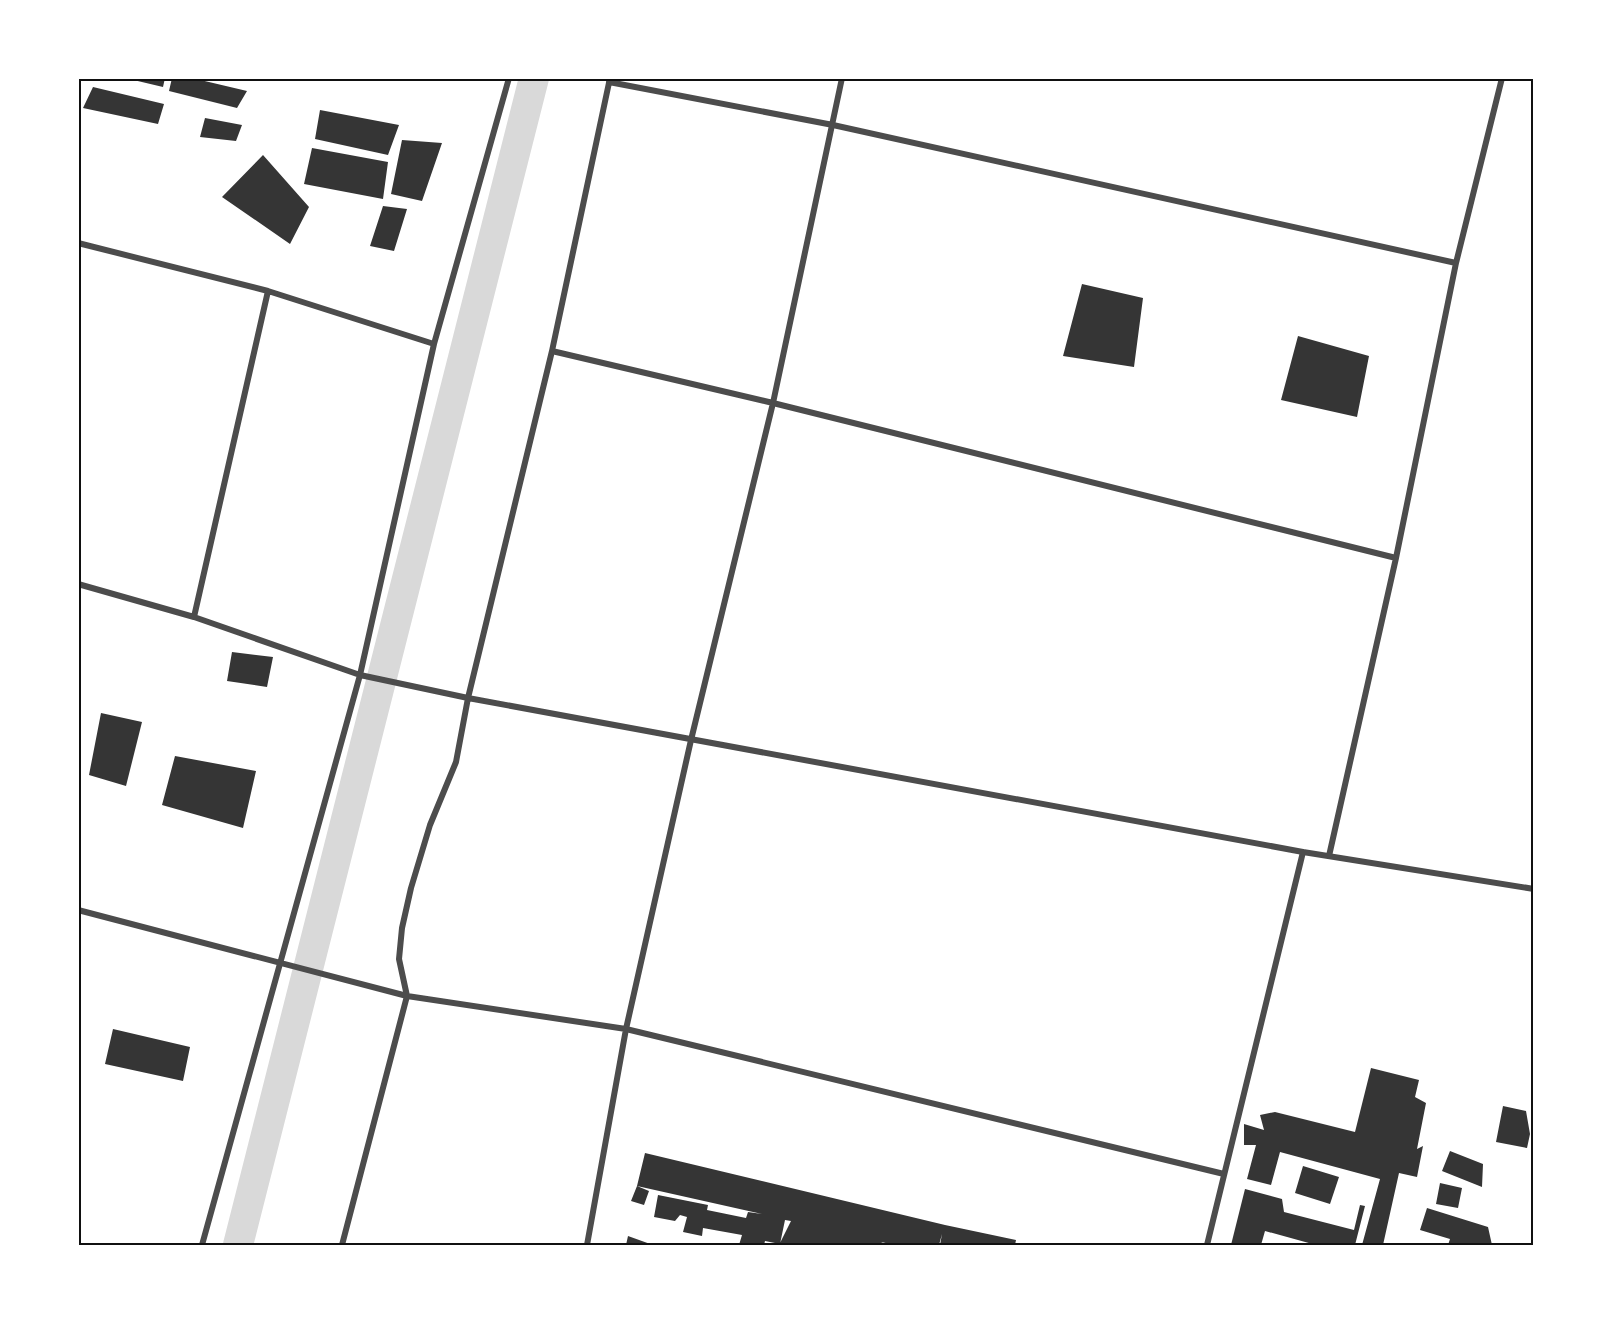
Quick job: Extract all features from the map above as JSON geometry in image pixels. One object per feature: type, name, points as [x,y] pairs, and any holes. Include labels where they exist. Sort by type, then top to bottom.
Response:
[{"type":"street","points":[[202,1245],[360,675],[434,344],[508,78]]},
{"type":"street","points":[[587,1245],[626,1029],[691,740],[773,404],[842,78]]},
{"type":"street","points":[[1329,856],[1396,558],[1456,263],[1502,78]]},
{"type":"street","points":[[342,1245],[407,996],[399,959],[402,928],[411,888],[430,825],[456,762],[468,698],[552,351],[609,80],[833,125],[1456,263]]},
{"type":"street","points":[[78,243],[268,291],[434,344]]},
{"type":"street","points":[[194,617],[268,291]]},
{"type":"street","points":[[552,351],[1396,558]]},
{"type":"street","points":[[78,584],[194,617],[360,675],[468,698],[1303,852],[1534,889]]},
{"type":"street","points":[[1207,1245],[1303,852]]},
{"type":"street","points":[[78,910],[407,996],[626,1029],[1224,1174]]},
{"type":"building","points":[[125,78],[165,78],[163,87]]},
{"type":"building","points":[[172,78],[192,78],[247,91],[237,108],[169,91]]},
{"type":"building","points":[[93,87],[164,104],[158,124],[83,108]]},
{"type":"building","points":[[320,110],[399,125],[388,155],[315,139]]},
{"type":"building","points":[[205,118],[242,125],[236,141],[200,137]]},
{"type":"building","points":[[402,140],[442,143],[422,201],[391,194]]},
{"type":"building","points":[[312,148],[388,162],[383,199],[304,184]]},
{"type":"building","points":[[263,155],[309,207],[290,244],[222,197]]},
{"type":"building","points":[[383,206],[407,209],[394,251],[370,246]]},
{"type":"building","points":[[1082,284],[1143,298],[1134,367],[1063,356]]},
{"type":"building","points":[[1298,336],[1369,356],[1357,417],[1281,400]]},
{"type":"building","points":[[232,652],[273,657],[267,687],[227,681]]},
{"type":"building","points":[[101,713],[142,722],[126,786],[89,775]]},
{"type":"building","points":[[175,756],[256,771],[243,828],[162,805]]},
{"type":"building","points":[[113,1029],[190,1047],[183,1081],[105,1064]]},
{"type":"building","points":[[1371,1068],[1419,1080],[1415,1097],[1426,1103],[1417,1149],[1423,1146],[1417,1177],[1399,1173],[1383,1245],[1362,1245],[1380,1179],[1280,1152],[1271,1185],[1247,1179],[1256,1145],[1244,1145],[1244,1124],[1264,1130],[1260,1115],[1275,1112],[1355,1132]]},
{"type":"building","points":[[1503,1106],[1526,1111],[1530,1134],[1527,1148],[1496,1142]]},
{"type":"building","points":[[1450,1151],[1483,1164],[1482,1187],[1442,1171]]},
{"type":"building","points":[[645,1153],[1016,1240],[1015,1245],[940,1245],[942,1234],[939,1245],[895,1245],[881,1242],[887,1245],[779,1245],[765,1241],[764,1245],[739,1245],[742,1235],[703,1228],[702,1236],[683,1232],[687,1217],[680,1215],[675,1221],[654,1217],[658,1195],[708,1205],[707,1210],[746,1218],[748,1212],[762,1214],[637,1186]],"holes":[[[785,1220],[791,1221],[780,1242]]]},
{"type":"building","points":[[1303,1166],[1339,1177],[1330,1204],[1295,1193]]},
{"type":"building","points":[[1440,1183],[1462,1188],[1458,1208],[1436,1204]]},
{"type":"building","points":[[637,1186],[649,1191],[644,1205],[631,1201]]},
{"type":"building","points":[[1245,1189],[1282,1199],[1284,1212],[1354,1230],[1360,1205],[1365,1206],[1355,1245],[1316,1245],[1265,1231],[1261,1245],[1231,1245]]},
{"type":"building","points":[[1427,1208],[1488,1227],[1492,1245],[1448,1245],[1450,1239],[1420,1230]]},
{"type":"building","points":[[628,1236],[653,1245],[626,1245]]},
{"type":"waterway","points":[[238,1245],[534,78]]}]
